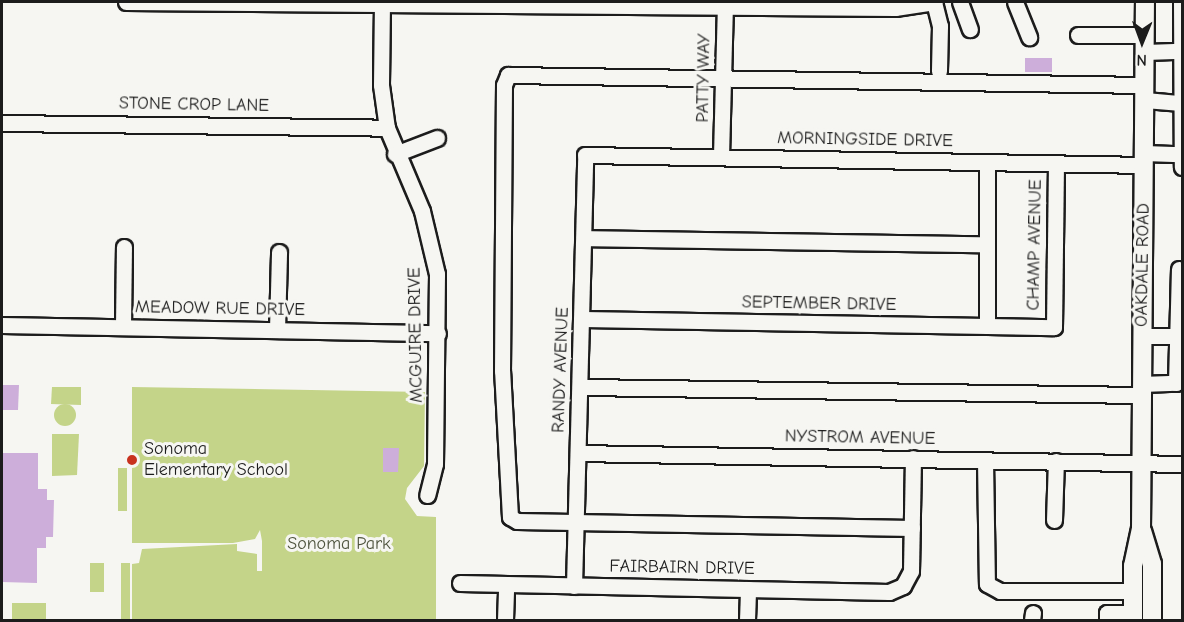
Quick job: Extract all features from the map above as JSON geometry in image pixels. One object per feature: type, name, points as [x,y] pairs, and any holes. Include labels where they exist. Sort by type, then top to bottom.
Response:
[{"type":"main road","name":"OAKDALE ROAD","points":[[1133,617],[1133,591],[1141,529],[1145,2]]},
{"type":"main road","name":"OAKDALE ROAD","points":[[1141,529],[1152,564],[1152,621]]},
{"type":"street","points":[[126,2],[837,4],[895,8],[934,2],[940,26],[939,71]]},
{"type":"street","points":[[960,2],[970,29]]},
{"type":"street","points":[[1015,2],[1029,37]]},
{"type":"street","points":[[1181,2],[1181,161]]},
{"type":"street","name":"MCGUIRE DRIVE","points":[[382,3],[381,85],[387,128],[395,154],[422,211],[433,251],[438,333],[435,464],[427,495]]},
{"type":"street","name":"PATTY WAY","points":[[721,156],[725,4]]},
{"type":"street","points":[[1078,35],[1145,43],[1181,51]]},
{"type":"street","points":[[913,458],[912,528],[517,521],[506,504],[504,85],[508,75],[723,77],[1145,92],[1181,102]]},
{"type":"street","name":"STONE CROP LANE","points":[[2,123],[387,128]]},
{"type":"street","points":[[395,154],[437,138]]},
{"type":"street","name":"MORNINGSIDE DRIVE","points":[[585,155],[1056,163],[1144,159],[1181,161]]},
{"type":"street","name":"RANDY AVENUE","points":[[574,586],[582,387],[585,155]]},
{"type":"street","points":[[987,162],[987,326]]},
{"type":"street","name":"CHAMP AVENUE","points":[[1054,327],[1056,163]]},
{"type":"street","points":[[584,238],[987,244]]},
{"type":"street","points":[[123,327],[124,247]]},
{"type":"street","points":[[277,330],[279,252]]},
{"type":"street","points":[[582,387],[1141,390],[1176,383],[1179,269]]},
{"type":"street","name":"SEPTEMBER DRIVE","points":[[583,319],[1054,327]]},
{"type":"street","name":"MEADOW RUE DRIVE","points":[[2,325],[438,333]]},
{"type":"street","points":[[1142,336],[1177,336]]},
{"type":"street","name":"NYSTROM AVENUE","points":[[578,453],[1182,464]]},
{"type":"street","points":[[985,460],[987,584],[1000,591],[1133,591]]},
{"type":"street","points":[[1054,520],[1056,461]]},
{"type":"street","name":"FAIRBAIRN DRIVE","points":[[460,583],[889,592],[903,586],[911,571],[912,528]]},
{"type":"street","points":[[505,621],[506,584]]},
{"type":"street","points":[[747,621],[748,589]]},
{"type":"street","points":[[1107,621],[1107,613],[1133,617]]},
{"type":"green space","points":[[52,387],[81,387],[81,405],[51,404]]},
{"type":"green space","name":"Sonoma Park","points":[[132,387],[425,392],[424,466],[407,488],[405,499],[417,516],[436,517],[436,620],[132,620],[132,564],[139,563],[142,549],[237,544],[237,551],[257,554],[257,571],[262,571],[262,541],[260,530],[255,539],[233,543],[132,543]]},
{"type":"green space","points":[[65,404],[73,407],[76,415],[73,423],[65,426],[57,423],[54,415],[57,407]]},
{"type":"green space","points":[[52,434],[79,434],[77,475],[52,476]]},
{"type":"green space","points":[[118,468],[127,468],[127,511],[118,511]]},
{"type":"green space","points":[[90,563],[104,563],[104,592],[90,592]]},
{"type":"green space","points":[[121,563],[130,563],[130,620],[121,620]]},
{"type":"green space","points":[[12,603],[46,603],[46,620],[12,620]]},
{"type":"building","points":[[1025,58],[1052,58],[1052,72],[1025,72]]},
{"type":"building","points":[[2,385],[19,385],[18,410],[2,410]]},
{"type":"building","points":[[383,448],[399,448],[398,472],[383,472]]},
{"type":"building","points":[[2,453],[38,453],[38,489],[47,489],[47,500],[54,500],[53,537],[46,537],[46,548],[37,548],[37,583],[2,582]]},
{"type":"place","name":"Sonoma Elementary School","points":[[132,460]]}]
